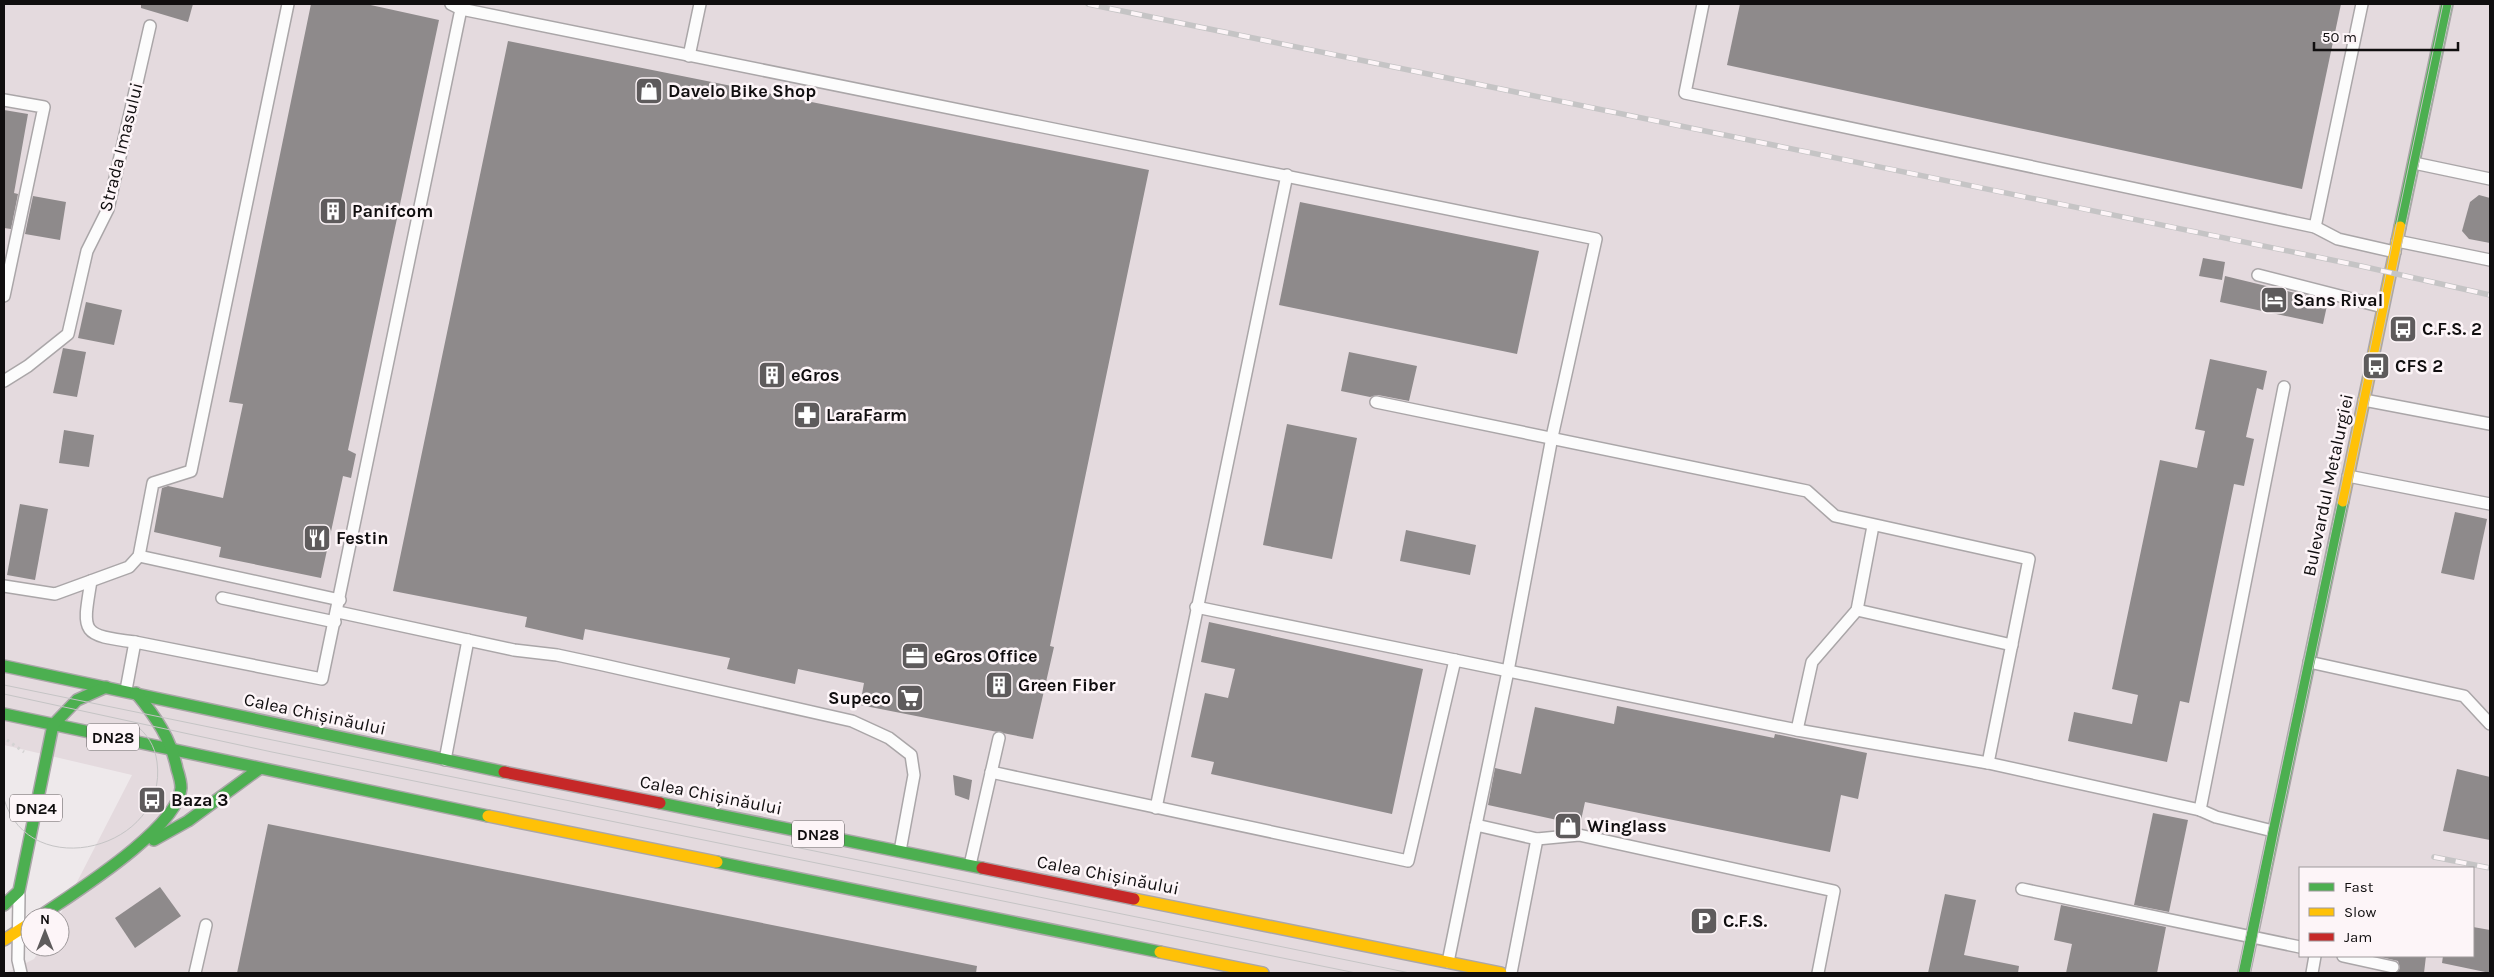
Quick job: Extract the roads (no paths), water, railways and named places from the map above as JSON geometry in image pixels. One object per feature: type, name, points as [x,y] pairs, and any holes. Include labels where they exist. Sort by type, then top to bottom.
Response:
[{"type":"main road","name":"Bulevardul Metalurgiei","points":[[2244,973],[2447,4]]},
{"type":"main road","name":"Calea Chișinăului","points":[[4,666],[445,760],[1501,973]]},
{"type":"main road","points":[[52,725],[78,700],[106,687]]},
{"type":"main road","points":[[131,692],[156,717],[174,749],[181,787],[178,802],[136,850]]},
{"type":"main road","name":"DN28","points":[[4,714],[174,749],[259,769],[1216,968],[1263,973]]},
{"type":"main road","name":"DN24","points":[[19,891],[52,725]]},
{"type":"main road","points":[[53,907],[136,850],[188,821],[259,769]]},
{"type":"main road","points":[[4,905],[19,891]]},
{"type":"main road","points":[[4,940],[20,929]]},
{"type":"lane","points":[[4,586],[55,594],[129,567],[140,556],[152,483],[191,471],[288,4]]},
{"type":"lane","points":[[689,56],[700,4]]},
{"type":"lane","points":[[1703,4],[1685,93],[2316,228],[2338,239],[2490,260]]},
{"type":"lane","points":[[2316,228],[2362,4]]},
{"type":"lane","points":[[91,581],[85,618],[91,632],[100,638],[135,642],[322,679],[340,600],[456,6],[689,56],[1287,175],[1596,239],[1552,437],[1508,671],[1448,962]]},
{"type":"lane","name":"Strada Imasului","points":[[4,381],[28,366],[68,334],[87,251],[108,209],[150,26]]},
{"type":"lane","points":[[4,100],[44,108],[8,256],[4,296]]},
{"type":"lane","points":[[2414,163],[2490,179]]},
{"type":"lane","points":[[1156,808],[1196,607],[1287,175]]},
{"type":"lane","points":[[2258,275],[2383,306]]},
{"type":"lane","points":[[2200,810],[2284,387]]},
{"type":"lane","points":[[2364,400],[2490,424]]},
{"type":"lane","points":[[1376,402],[1807,490],[1835,516],[1873,526],[2029,559],[1988,763]]},
{"type":"lane","points":[[2348,476],[2490,504]]},
{"type":"lane","points":[[1797,730],[1812,662],[1857,610],[1873,526]]},
{"type":"lane","points":[[140,556],[340,600]]},
{"type":"lane","points":[[222,598],[468,640],[514,650],[574,658],[852,721],[889,738],[911,755],[914,775],[900,851]]},
{"type":"lane","points":[[1196,607],[1797,730],[1988,763],[2200,810],[2216,817],[2273,831]]},
{"type":"lane","points":[[1857,610],[2012,645]]},
{"type":"lane","points":[[445,760],[468,640]]},
{"type":"lane","points":[[131,692],[135,642]]},
{"type":"lane","points":[[991,772],[1408,861],[1455,660]]},
{"type":"lane","points":[[2309,662],[2464,696],[2490,724]]},
{"type":"lane","points":[[970,865],[999,738]]},
{"type":"lane","points":[[1476,825],[1537,839],[1579,835],[1834,891],[1818,973]]},
{"type":"lane","points":[[1511,973],[1537,839]]},
{"type":"lane","points":[[2022,889],[2299,947]]},
{"type":"lane","points":[[19,891],[20,929],[18,960],[21,973]]},
{"type":"lane","points":[[195,973],[206,925]]},
{"type":"lane","points":[[2312,973],[2315,957]]},
{"type":"lane","points":[[2348,957],[2393,967]]},
{"type":"tram line","points":[[2238,973],[2443,4]]},
{"type":"tram line","points":[[2250,973],[2452,4]]},
{"type":"tram line","points":[[4,685],[1410,973]]},
{"type":"tram line","points":[[4,694],[272,752],[1356,973]]},
{"type":"tram line","points":[[4,799],[18,826],[40,842],[67,848],[94,845],[120,835],[142,817],[155,792],[157,762],[154,751],[146,736],[134,724]]},
{"type":"railway","points":[[1088,4],[2361,266],[2490,295]]},
{"type":"railway","points":[[2434,857],[2490,868]]},
{"type":"place","name":"Davelo Bike Shop","points":[[649,91]]},
{"type":"place","name":"Panifcom","points":[[333,211]]},
{"type":"place","name":"Sans Rival","points":[[2274,300]]},
{"type":"place","name":"C.F.S. 2","points":[[2403,329]]},
{"type":"place","name":"CFS 2","points":[[2376,366]]},
{"type":"place","name":"eGros","points":[[772,375]]},
{"type":"place","name":"LaraFarm","points":[[807,415]]},
{"type":"place","name":"Festin","points":[[317,538]]},
{"type":"place","name":"eGros Office","points":[[915,656]]},
{"type":"place","name":"Green Fiber","points":[[999,685]]},
{"type":"place","name":"Supeco","points":[[910,698]]},
{"type":"place","name":"Baza 3","points":[[152,800]]},
{"type":"place","name":"Winglass","points":[[1568,826]]},
{"type":"place","name":"C.F.S.","points":[[1704,921]]}]
